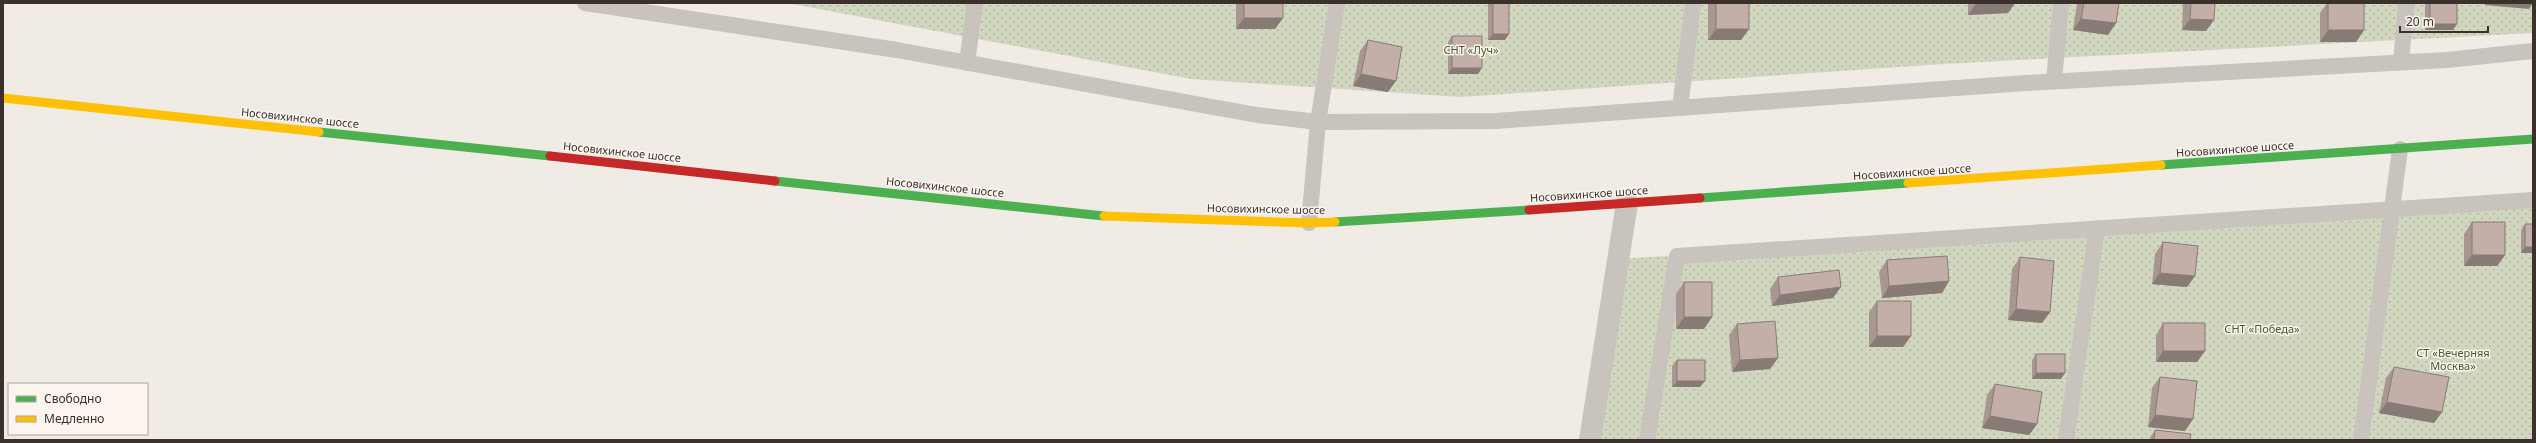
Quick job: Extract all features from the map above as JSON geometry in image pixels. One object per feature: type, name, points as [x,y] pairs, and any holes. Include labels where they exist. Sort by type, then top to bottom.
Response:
[{"type":"main road","name":"Носовихинское шоссе","points":[[3,98],[1107,216],[1309,223],[1627,204],[2533,139]]},
{"type":"street","points":[[1590,440],[1627,204]]},
{"type":"lane","points":[[585,3],[627,6],[967,63],[1257,115],[1318,122],[1496,121],[2054,81],[2401,62],[2533,51]]},
{"type":"lane","points":[[967,63],[975,3]]},
{"type":"lane","points":[[1309,223],[1318,122],[1337,3]]},
{"type":"lane","points":[[1680,108],[1693,3]]},
{"type":"lane","points":[[2054,81],[2061,3]]},
{"type":"lane","points":[[2401,62],[2406,3]]},
{"type":"lane","points":[[2361,440],[2400,149]]},
{"type":"lane","points":[[1647,440],[1677,256],[2533,200]]},
{"type":"lane","points":[[2066,440],[2097,228]]},
{"type":"green space","name":"СНТ «Луч»","points":[[787,3],[2533,3],[2533,33],[1944,64],[1461,97],[1191,79]]},
{"type":"green space","name":"СНТ «Победа»","points":[[2533,200],[2533,440],[1590,440],[1618,259]]},
{"type":"building","points":[[1244,3],[1283,3],[1283,18],[1244,18]]},
{"type":"building","points":[[1493,3],[1509,3],[1509,34],[1493,34]]},
{"type":"building","points":[[1716,3],[1749,3],[1749,29],[1716,29]]},
{"type":"building","points":[[2084,3],[2119,3],[2116,23],[2081,19]]},
{"type":"building","points":[[2191,3],[2215,3],[2214,20],[2190,19]]},
{"type":"building","points":[[2328,3],[2364,3],[2364,30],[2328,30]]},
{"type":"building","points":[[2430,3],[2457,3],[2457,24],[2430,24]]},
{"type":"building","points":[[1452,36],[1482,36],[1482,68],[1452,68]]},
{"type":"building","points":[[1368,40],[1402,47],[1396,81],[1361,74]]},
{"type":"building","points":[[2472,222],[2505,222],[2505,255],[2472,255]]},
{"type":"building","points":[[2525,224],[2533,224],[2533,247],[2525,247]]},
{"type":"building","points":[[2163,242],[2198,246],[2195,276],[2160,273]]},
{"type":"building","points":[[1947,256],[1949,281],[1889,286],[1887,260]]},
{"type":"building","points":[[2020,257],[2054,261],[2050,312],[2016,309]]},
{"type":"building","points":[[1839,270],[1841,287],[1780,295],[1778,277]]},
{"type":"building","points":[[1684,282],[1712,282],[1712,317],[1684,317]]},
{"type":"building","points":[[1877,301],[1911,301],[1911,336],[1877,336]]},
{"type":"building","points":[[1775,321],[1778,358],[1740,360],[1737,324]]},
{"type":"building","points":[[2163,323],[2205,323],[2205,351],[2163,351]]},
{"type":"building","points":[[2036,354],[2065,354],[2065,373],[2036,373]]},
{"type":"building","points":[[1677,360],[1705,360],[1705,381],[1677,381]]},
{"type":"building","points":[[2394,367],[2449,377],[2442,412],[2387,402]]},
{"type":"building","points":[[2160,377],[2197,381],[2193,419],[2155,415]]},
{"type":"building","points":[[1995,384],[2042,392],[2037,424],[1990,416]]},
{"type":"building","points":[[2155,430],[2191,434],[2190,440],[2154,440]]},
{"type":"traffic: fast","points":[[319,132],[550,156]]},
{"type":"traffic: fast","points":[[2161,165],[2533,139]]},
{"type":"traffic: fast","points":[[775,181],[1104,216]]},
{"type":"traffic: fast","points":[[1700,198],[1908,183]]},
{"type":"traffic: fast","points":[[1335,222],[1529,210]]},
{"type":"traffic: slow","points":[[3,98],[319,132]]},
{"type":"traffic: slow","points":[[1908,183],[2161,165]]},
{"type":"traffic: slow","points":[[1104,216],[1309,223],[1335,222]]},
{"type":"traffic: jam","points":[[550,156],[775,181]]},
{"type":"traffic: jam","points":[[1529,210],[1700,198]]},
{"type":"park label","name":"СТ «Вечерняя Москва»","points":[[2453,359]]}]
